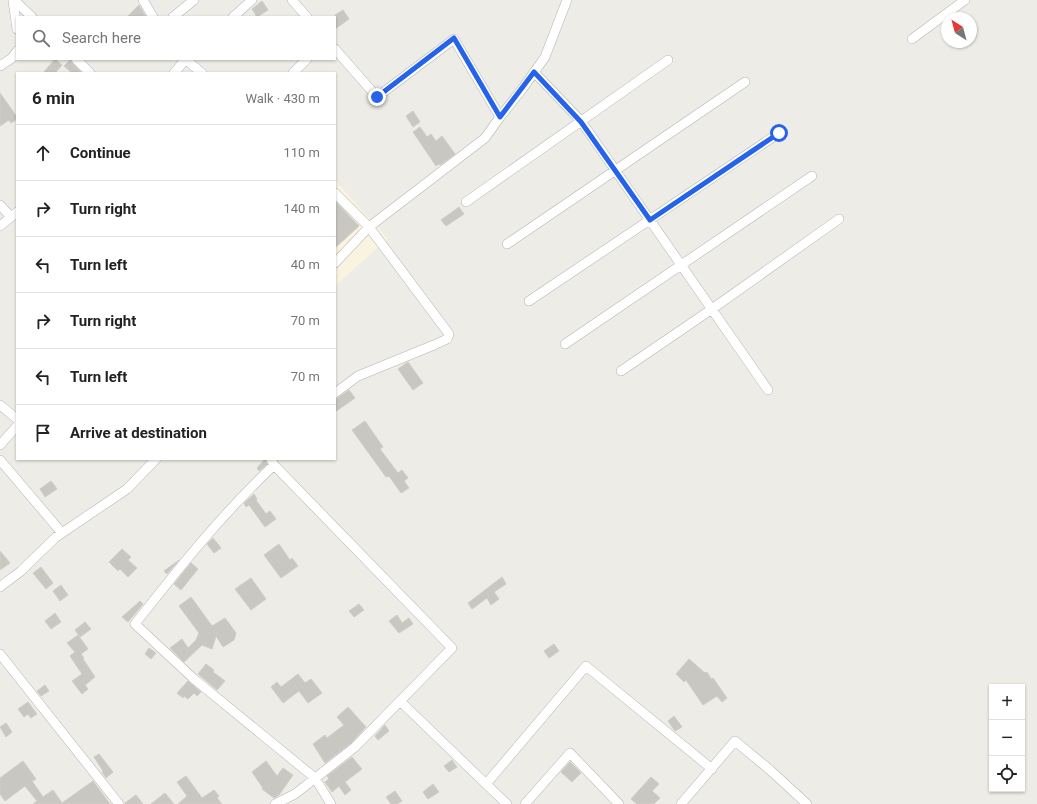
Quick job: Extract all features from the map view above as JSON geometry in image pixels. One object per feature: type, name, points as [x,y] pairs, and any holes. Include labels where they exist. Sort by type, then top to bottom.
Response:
[{"type":"street","points":[[143,0],[152,16]]},
{"type":"street","points":[[174,16],[194,0]]},
{"type":"street","points":[[234,16],[252,0]]},
{"type":"street","points":[[292,0],[306,16]]},
{"type":"street","points":[[336,262],[369,227],[485,138],[545,57],[567,0]]},
{"type":"street","points":[[912,39],[965,0]]},
{"type":"street","points":[[13,1],[31,16]]},
{"type":"street","points":[[13,1],[16,22]]},
{"type":"street","points":[[336,50],[377,97],[454,38],[500,117]]},
{"type":"street","points":[[0,66],[12,58],[16,52]]},
{"type":"street","points":[[77,60],[89,72]]},
{"type":"street","points":[[175,72],[185,60]]},
{"type":"street","points":[[187,60],[201,72]]},
{"type":"street","points":[[295,72],[306,60]]},
{"type":"street","points":[[466,202],[668,60]]},
{"type":"street","points":[[534,72],[581,122],[768,390]]},
{"type":"street","points":[[507,244],[745,82]]},
{"type":"street","points":[[529,301],[779,133]]},
{"type":"street","points":[[565,344],[812,176]]},
{"type":"street","points":[[336,194],[369,227],[449,334],[447,339],[358,376],[336,392]]},
{"type":"street","points":[[0,205],[14,214],[0,226]]},
{"type":"street","points":[[622,371],[712,310],[839,219]]},
{"type":"street","points":[[0,405],[16,418]]},
{"type":"street","points":[[0,445],[16,427]]},
{"type":"street","points":[[0,460],[62,533]]},
{"type":"street","points":[[0,587],[21,571],[62,533],[127,489],[155,460]]},
{"type":"street","points":[[275,804],[295,794],[315,778],[355,747],[452,648],[273,462],[201,541],[135,624],[194,679],[315,778],[331,804]]},
{"type":"street","points":[[0,654],[119,804]]},
{"type":"street","points":[[486,784],[586,666],[712,768]]},
{"type":"street","points":[[400,701],[507,804]]},
{"type":"street","points":[[682,804],[735,741],[770,770],[807,804]]},
{"type":"street","points":[[525,804],[570,753],[619,804]]},
{"type":"shaded area","points":[[336,181],[388,239],[336,285]]},
{"type":"building","points":[[262,1],[268,10],[256,16],[252,9]]},
{"type":"building","points":[[139,5],[145,16],[128,16]]},
{"type":"building","points":[[343,10],[349,19],[336,28],[335,15]]},
{"type":"building","points":[[54,60],[62,65],[56,72],[44,72]]},
{"type":"building","points":[[70,60],[81,72],[71,72],[64,66]]},
{"type":"building","points":[[0,93],[16,116],[16,120],[11,123],[9,120],[0,126]]},
{"type":"building","points":[[413,111],[420,122],[413,127],[406,116]]},
{"type":"building","points":[[420,127],[427,137],[431,134],[436,141],[442,136],[455,154],[440,165],[439,164],[436,166],[413,132]]},
{"type":"building","points":[[336,202],[359,226],[336,247]]},
{"type":"building","points":[[459,207],[464,214],[446,226],[441,220]]},
{"type":"building","points":[[408,362],[423,383],[413,390],[398,369]]},
{"type":"building","points":[[349,390],[355,398],[336,411],[336,399]]},
{"type":"building","points":[[365,421],[383,447],[380,449],[398,473],[402,470],[408,478],[404,481],[409,488],[401,493],[389,476],[386,477],[352,430]]},
{"type":"building","points":[[265,460],[267,464],[259,471],[257,468]]},
{"type":"building","points":[[51,481],[57,489],[45,497],[40,489]]},
{"type":"building","points":[[254,494],[257,499],[256,500],[266,514],[270,511],[276,519],[265,527],[249,505],[246,507],[244,503]]},
{"type":"building","points":[[213,538],[221,548],[214,553],[207,544]]},
{"type":"building","points":[[279,544],[290,560],[292,558],[298,566],[281,578],[264,555]]},
{"type":"building","points":[[122,549],[131,557],[128,560],[137,568],[128,577],[120,569],[118,571],[109,562]]},
{"type":"building","points":[[0,551],[10,563],[0,570]]},
{"type":"building","points":[[179,560],[167,574],[164,571]]},
{"type":"building","points":[[191,563],[198,569],[181,590],[174,584]]},
{"type":"building","points":[[41,567],[53,583],[46,589],[33,573]]},
{"type":"building","points":[[502,577],[506,584],[494,592],[499,599],[491,605],[487,598],[472,609],[468,603]]},
{"type":"building","points":[[251,578],[266,599],[251,610],[235,589]]},
{"type":"building","points":[[61,585],[68,595],[60,601],[53,591]]},
{"type":"building","points":[[191,597],[212,626],[225,618],[236,633],[234,640],[223,647],[216,636],[212,649],[202,645],[184,662],[170,648],[182,639],[188,648],[196,640],[199,633],[179,606]]},
{"type":"building","points":[[140,601],[143,604],[128,622],[122,617]]},
{"type":"building","points":[[359,604],[364,610],[354,617],[349,611]]},
{"type":"building","points":[[55,613],[61,622],[51,629],[45,621]]},
{"type":"building","points":[[397,615],[402,623],[409,618],[413,624],[399,633],[389,621]]},
{"type":"building","points":[[85,622],[91,629],[80,637],[75,630]]},
{"type":"building","points":[[78,635],[88,649],[81,654],[84,658],[83,659],[95,677],[85,685],[88,689],[82,694],[72,681],[82,674],[70,656],[75,652],[67,643]]},
{"type":"building","points":[[554,644],[559,651],[549,658],[544,651]]},
{"type":"building","points":[[149,648],[156,653],[151,659],[145,654]]},
{"type":"building","points":[[689,659],[705,673],[707,672],[711,679],[713,678],[727,698],[722,702],[717,696],[703,705],[686,680],[684,682],[676,674]]},
{"type":"building","points":[[206,664],[214,670],[213,672],[225,681],[217,690],[198,674]]},
{"type":"building","points":[[298,674],[305,683],[311,679],[322,693],[308,703],[299,691],[283,703],[271,687],[277,682],[281,687]]},
{"type":"building","points":[[188,681],[201,692],[197,696],[194,693],[188,699],[184,696],[183,698],[177,693]]},
{"type":"building","points":[[45,685],[49,691],[41,696],[37,691]]},
{"type":"building","points":[[28,702],[37,714],[31,718],[28,714],[24,717],[18,709]]},
{"type":"building","points":[[348,707],[366,727],[351,743],[325,763],[313,744],[325,735],[327,738],[344,725],[337,717]]},
{"type":"building","points":[[674,716],[682,727],[675,731],[668,721]]},
{"type":"building","points":[[6,723],[12,732],[6,737],[0,727]]},
{"type":"building","points":[[385,725],[389,731],[378,740],[375,736]]},
{"type":"building","points":[[99,754],[113,772],[106,778],[94,757]]},
{"type":"building","points":[[352,757],[362,769],[345,782],[351,790],[345,795],[339,786],[332,792],[325,782],[329,779],[327,776]]},
{"type":"building","points":[[452,760],[457,767],[449,772],[444,766]]},
{"type":"building","points":[[23,761],[36,779],[32,781],[43,797],[53,790],[62,803],[93,781],[110,804],[33,804],[37,801],[25,786],[5,801],[0,794],[0,778]]},
{"type":"building","points":[[266,761],[277,776],[283,768],[293,775],[279,795],[274,798],[262,789],[263,788],[252,772]]},
{"type":"building","points":[[570,762],[581,773],[572,782],[561,772]]},
{"type":"building","points":[[186,776],[202,798],[214,790],[219,796],[217,798],[222,804],[178,804],[187,796],[177,782]]},
{"type":"building","points":[[651,777],[659,784],[652,791],[660,798],[654,804],[637,804],[631,799]]},
{"type":"building","points":[[433,784],[439,792],[428,799],[423,792]]},
{"type":"building","points":[[395,791],[402,801],[397,804],[391,804],[386,797]]},
{"type":"building","points":[[165,793],[174,804],[151,804]]},
{"type":"building","points":[[136,795],[143,804],[125,804],[125,803]]},
{"type":"route","points":[[377,97],[454,38],[500,117],[534,72],[581,122],[650,220],[779,133]]}]
